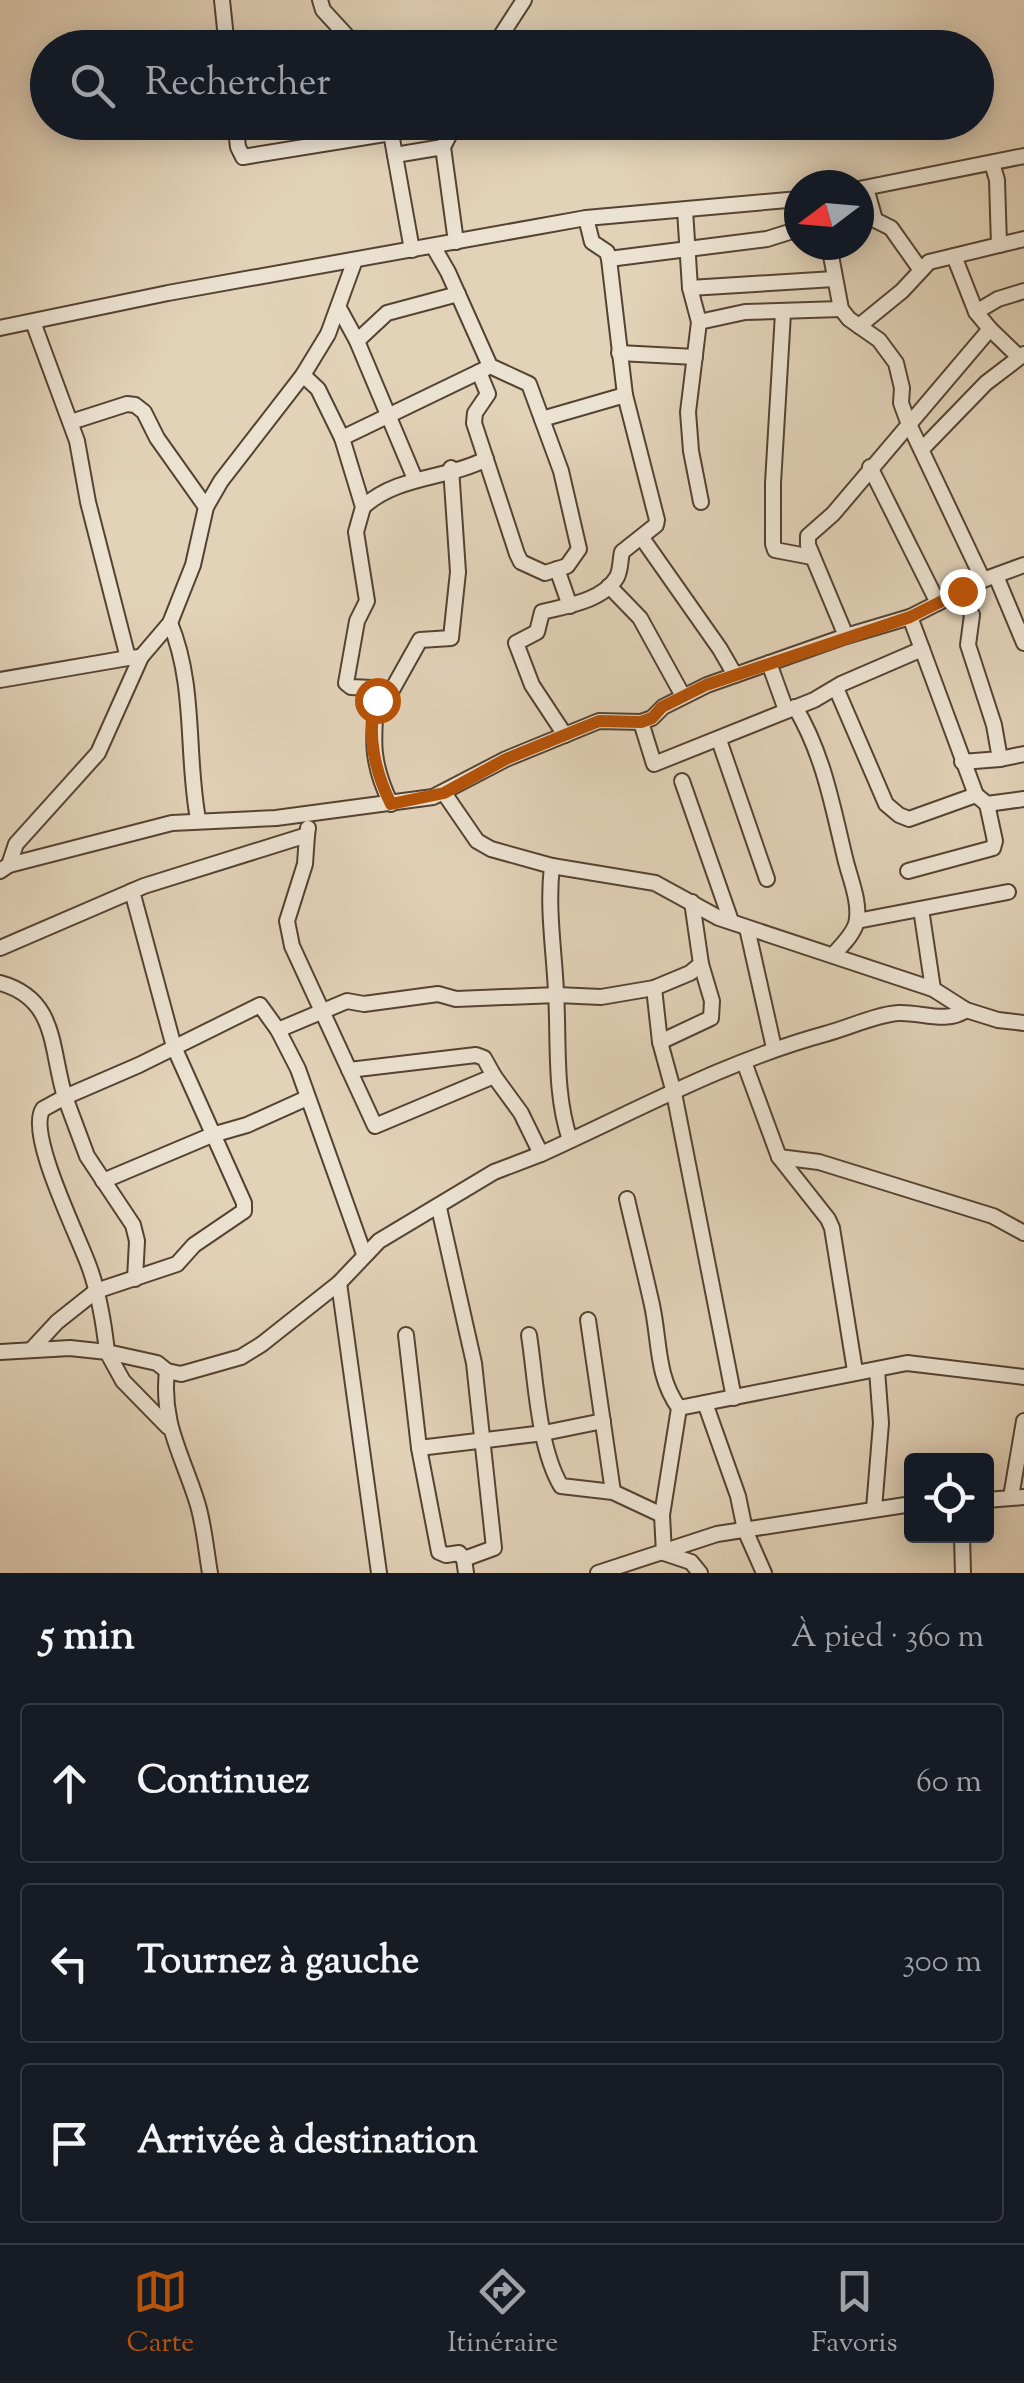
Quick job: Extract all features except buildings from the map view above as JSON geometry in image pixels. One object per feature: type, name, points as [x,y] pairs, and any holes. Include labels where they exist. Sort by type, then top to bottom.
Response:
[{"type":"street","points":[[222,0],[225,30]]},
{"type":"street","points":[[320,0],[342,30]]},
{"type":"street","points":[[505,30],[524,0]]},
{"type":"street","points":[[237,140],[243,157],[329,140]]},
{"type":"street","points":[[392,140],[412,250]]},
{"type":"street","points":[[447,140],[443,147],[456,242]]},
{"type":"street","points":[[395,155],[443,147]]},
{"type":"street","points":[[874,187],[1024,156]]},
{"type":"street","points":[[992,162],[997,180],[999,244]]},
{"type":"street","points":[[0,328],[168,293],[586,218],[784,200]]},
{"type":"street","points":[[685,210],[690,288],[699,322],[688,412],[701,502]]},
{"type":"street","points":[[566,734],[532,685],[515,644],[537,632],[542,612],[570,606],[610,586],[618,576],[622,552],[653,529],[656,520],[625,395],[609,259],[592,242],[586,218]]},
{"type":"street","points":[[874,218],[891,228],[920,268]]},
{"type":"street","points":[[609,259],[784,234]]},
{"type":"street","points":[[860,326],[929,262],[1024,238]]},
{"type":"street","points":[[342,438],[484,369],[529,384],[561,471],[579,548],[567,566],[544,574],[521,562],[473,418],[488,394],[484,369],[458,294],[432,246]]},
{"type":"street","points":[[923,448],[986,383],[1021,355],[976,312],[954,256]]},
{"type":"street","points":[[4,868],[16,844],[98,753],[135,658],[170,624],[193,566],[206,506],[303,375],[339,308],[355,260]]},
{"type":"street","points":[[832,260],[841,309],[879,340],[896,363],[901,403],[908,422],[1024,643]]},
{"type":"street","points":[[690,288],[834,279]]},
{"type":"street","points":[[976,312],[998,299],[1024,292]]},
{"type":"street","points":[[357,341],[387,313],[458,294]]},
{"type":"street","points":[[339,308],[357,341],[415,480]]},
{"type":"street","points":[[699,322],[746,312],[841,309]]},
{"type":"street","points":[[783,313],[773,544],[782,553],[812,557]]},
{"type":"street","points":[[32,322],[71,422],[135,658]]},
{"type":"street","points":[[846,636],[812,557],[808,536],[833,514],[990,329]]},
{"type":"street","points":[[619,353],[695,357]]},
{"type":"street","points":[[303,375],[318,389],[342,438],[362,507],[356,532],[367,602],[357,622],[346,683],[372,688],[377,694]]},
{"type":"street","points":[[542,419],[625,395]]},
{"type":"street","points":[[71,422],[126,404],[135,405],[144,412],[156,438],[206,506]]},
{"type":"street","points":[[362,507],[371,499],[415,480],[451,468],[470,467],[486,459]]},
{"type":"street","points":[[870,466],[938,603]]},
{"type":"street","points":[[377,694],[392,690],[415,644],[427,638],[451,638],[458,572],[451,468]]},
{"type":"street","points":[[642,538],[734,675]]},
{"type":"street","points":[[4,868],[172,823],[276,818],[391,804],[444,793],[506,759],[599,721],[641,722],[652,718],[662,707],[734,675],[910,617],[1024,565]]},
{"type":"street","points":[[557,569],[570,606]]},
{"type":"street","points":[[610,586],[640,618],[684,696]]},
{"type":"street","points":[[962,591],[972,615],[968,645],[994,726],[1000,759]]},
{"type":"street","points":[[908,871],[994,848],[982,800],[962,762],[910,617]]},
{"type":"street","points":[[170,624],[188,696],[190,779],[198,819]]},
{"type":"street","points":[[641,722],[654,764],[719,740],[922,649]]},
{"type":"street","points":[[0,680],[135,658]]},
{"type":"street","points":[[769,663],[791,708],[809,730],[830,790],[854,892],[857,922],[833,955]]},
{"type":"street","points":[[836,688],[886,804],[899,815],[909,819],[982,800],[1024,799]]},
{"type":"street","points":[[377,694],[372,713],[375,759],[378,777],[391,804]]},
{"type":"street","points":[[719,740],[767,879]]},
{"type":"street","points":[[962,762],[1024,754]]},
{"type":"street","points":[[682,781],[731,921]]},
{"type":"street","points":[[444,793],[482,846],[552,866],[655,883],[747,928],[933,989],[966,1010],[1024,1023]]},
{"type":"street","points":[[310,813],[305,864],[287,922],[293,951],[375,1126],[494,1076]]},
{"type":"street","points":[[0,948],[132,891],[306,834]]},
{"type":"street","points":[[552,866],[548,912],[560,1095],[570,1140]]},
{"type":"street","points":[[32,1348],[56,1322],[96,1291],[177,1264],[194,1245],[244,1210],[174,1047],[132,891]]},
{"type":"street","points":[[857,922],[1008,892]]},
{"type":"street","points":[[660,1042],[711,1018],[712,1001],[701,964],[692,902]]},
{"type":"street","points":[[920,909],[933,989]]},
{"type":"street","points":[[747,928],[774,1048]]},
{"type":"street","points":[[278,1030],[347,1001],[374,1004],[438,994],[456,999],[601,997],[654,988],[690,973],[701,964]]},
{"type":"street","points":[[0,983],[32,998],[48,1020],[65,1097],[88,1156],[136,1235],[135,1279]]},
{"type":"street","points":[[654,988],[660,1042],[674,1093],[734,1398]]},
{"type":"street","points":[[169,1428],[123,1381],[107,1352],[91,1270],[61,1203],[38,1124],[43,1109],[260,1005],[298,1069],[364,1254]]},
{"type":"street","points":[[0,1352],[70,1348],[107,1352],[157,1363],[167,1371],[181,1374],[240,1357],[339,1283],[379,1240],[494,1172],[774,1048],[861,1025],[883,1015],[950,1017],[966,1010]]},
{"type":"street","points":[[349,1070],[476,1054],[484,1058],[522,1112],[541,1154]]},
{"type":"street","points":[[744,1062],[778,1157],[832,1228],[855,1371]]},
{"type":"street","points":[[103,1181],[212,1135],[247,1126],[307,1098]]},
{"type":"street","points":[[778,1157],[819,1162],[993,1216],[1024,1233]]},
{"type":"street","points":[[627,1199],[653,1310],[657,1354],[668,1393],[679,1408],[662,1514],[664,1553]]},
{"type":"street","points":[[406,1335],[418,1448],[438,1552],[446,1556],[458,1554],[465,1566],[494,1548],[474,1363],[439,1208]]},
{"type":"street","points":[[339,1283],[379,1573]]},
{"type":"street","points":[[588,1320],[613,1492]]},
{"type":"street","points":[[529,1335],[552,1471],[561,1486],[613,1492],[662,1514]]},
{"type":"street","points":[[679,1408],[908,1363],[1024,1378]]},
{"type":"street","points":[[874,1509],[881,1423],[876,1370]]},
{"type":"street","points":[[167,1371],[164,1397],[169,1428],[198,1506],[210,1573]]},
{"type":"street","points":[[704,1403],[738,1496],[745,1530],[764,1573]]},
{"type":"street","points":[[418,1448],[603,1421]]},
{"type":"street","points":[[1017,1497],[1024,1422]]},
{"type":"street","points":[[598,1573],[628,1569],[716,1534],[904,1505]]},
{"type":"street","points":[[962,1543],[963,1573]]},
{"type":"street","points":[[664,1553],[691,1562],[700,1573]]},
{"type":"route","points":[[377,700],[372,713],[378,777],[391,804],[405,803],[444,793],[506,759],[599,721],[641,722],[652,718],[662,707],[706,685],[910,617],[962,591]]}]
